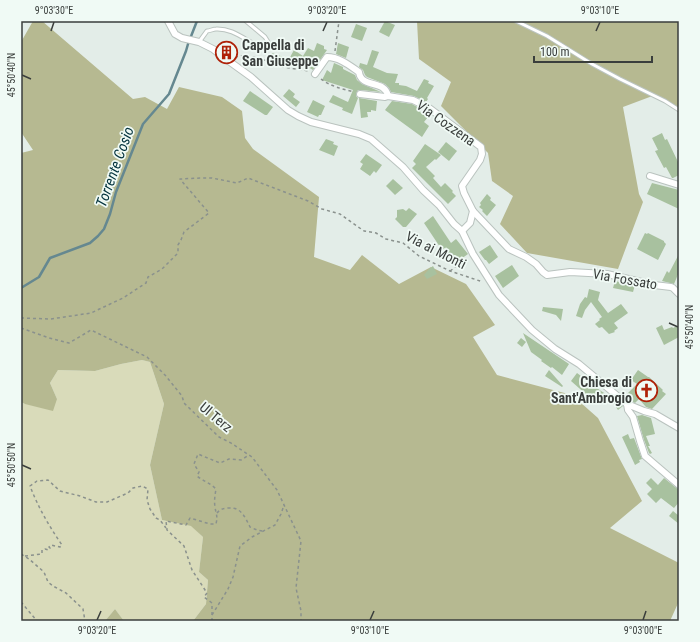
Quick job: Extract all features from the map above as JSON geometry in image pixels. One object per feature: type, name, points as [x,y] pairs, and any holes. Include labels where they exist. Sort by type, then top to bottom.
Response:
[{"type":"street","points":[[168,21],[176,34],[182,38],[199,42],[213,49],[251,77],[288,110],[298,116],[311,122],[359,134],[371,139],[404,167],[423,190],[439,205],[454,224],[462,231],[473,254],[499,295],[532,330],[555,349],[579,364],[627,404],[655,414],[679,428]]},
{"type":"street","points":[[315,74],[327,57],[334,57],[359,72],[360,76],[366,82],[383,87],[388,96],[385,97],[360,94]]},
{"type":"street","name":"Via Cozzena","points":[[388,96],[412,100],[429,108],[481,147],[482,154],[480,160],[462,186],[473,211]]},
{"type":"street","points":[[650,176],[679,185]]},
{"type":"street","points":[[462,231],[470,223],[473,211]]},
{"type":"street","name":"Via Fossato","points":[[473,211],[509,250],[526,257],[547,275],[570,272],[607,274],[654,285],[671,287],[679,294]]},
{"type":"street","points":[[627,404],[628,410],[633,417],[645,456],[679,485]]},
{"type":"lane","points":[[199,42],[207,31],[216,29],[236,33],[267,49],[270,45],[265,37],[246,21]]},
{"type":"lane","points":[[516,21],[547,36],[592,64],[665,101],[679,110]]},
{"type":"path","points":[[334,57],[339,21]]},
{"type":"path","points":[[226,59],[229,57],[246,55],[275,63],[283,67],[309,71],[326,83],[360,94]]},
{"type":"path","name":"Via ai Monti","points":[[21,318],[51,319],[91,313],[123,298],[146,283],[148,277],[162,269],[178,253],[178,245],[184,232],[209,213],[180,179],[212,178],[237,183],[248,178],[308,201],[322,209],[340,214],[364,231],[376,233],[386,239],[403,243],[419,256],[450,271],[476,280]]},
{"type":"path","points":[[450,271],[473,254]]},
{"type":"path","name":"Ul Terz","points":[[21,328],[69,343],[91,330],[147,357],[165,375],[182,396],[184,403],[219,437],[252,457],[276,490],[301,541],[296,588],[301,611],[301,621]]},
{"type":"path","points":[[167,530],[166,521],[186,525],[190,518],[210,524],[216,524],[218,518],[214,499],[216,489],[197,476],[199,472],[194,464],[198,454],[220,463],[229,459],[241,460],[249,455]]},
{"type":"path","points":[[25,556],[42,554],[42,550],[49,550],[49,546],[51,545],[60,548],[62,545],[46,520],[30,486],[37,481],[48,480],[60,491],[96,502],[107,502],[128,493],[133,488],[142,486],[148,490],[147,500],[150,509],[156,518],[160,520],[167,530],[184,546],[192,570],[207,593],[204,597],[212,603],[212,621]]},
{"type":"path","points":[[212,615],[228,589],[236,569],[240,546],[252,537],[275,525],[284,505]]},
{"type":"path","points":[[216,513],[220,509],[235,508],[245,517],[250,527],[263,531]]},
{"type":"path","points":[[21,554],[44,572],[48,582],[66,593],[82,609],[84,621]]},
{"type":"path","points":[[21,602],[37,621]]},
{"type":"green space","points":[[33,21],[42,21],[133,99],[145,97],[167,109],[179,87],[222,97],[242,111],[245,138],[253,149],[319,197],[314,257],[350,270],[362,255],[399,284],[431,267],[466,284],[495,325],[473,337],[497,375],[572,395],[598,418],[642,501],[610,528],[679,563],[679,601],[670,621],[193,621],[206,604],[208,580],[199,572],[203,537],[191,526],[162,520],[150,465],[164,404],[150,362],[142,360],[95,371],[58,370],[50,383],[57,399],[53,411],[21,402],[21,153],[33,150],[21,132],[21,42]]},
{"type":"green space","points":[[417,21],[679,21],[679,108],[655,95],[623,107],[639,194],[643,202],[618,269],[527,253],[500,224],[513,196],[492,181],[488,153],[441,106],[451,82],[419,59]]},
{"type":"green space","points":[[142,360],[150,362],[164,404],[150,465],[162,520],[192,526],[203,537],[199,572],[208,580],[206,604],[193,621],[124,621],[115,609],[105,621],[21,621],[21,402],[25,404],[57,399],[50,383],[58,370],[95,371]]},
{"type":"green space","points":[[115,609],[124,621],[105,621]]},
{"type":"building","points":[[385,21],[395,25],[389,37],[379,32]]},
{"type":"building","points":[[356,24],[367,28],[362,41],[351,37]]},
{"type":"building","points":[[317,43],[324,46],[324,49],[327,50],[313,70],[298,61],[297,67],[282,65],[270,60],[272,53],[289,59],[294,50],[303,56],[308,48],[314,51]]},
{"type":"building","points":[[338,43],[349,47],[346,58],[336,54]]},
{"type":"building","points":[[372,50],[379,52],[373,67],[387,73],[398,74],[395,83],[399,83],[399,85],[406,86],[417,91],[424,79],[429,81],[428,83],[434,86],[426,102],[414,96],[391,92],[385,84],[367,77],[363,70],[359,67],[360,63],[367,65]]},
{"type":"building","points":[[334,63],[355,75],[357,80],[362,84],[381,92],[358,90],[356,96],[358,98],[352,114],[329,102],[333,95],[348,102],[353,90],[322,80],[327,70],[331,73]]},
{"type":"building","points":[[289,89],[295,94],[293,97],[300,102],[296,107],[283,96]]},
{"type":"building","points":[[250,91],[273,107],[267,115],[243,101]]},
{"type":"building","points":[[359,98],[377,101],[376,111],[371,110],[371,112],[367,112],[368,117],[361,118]]},
{"type":"building","points":[[313,100],[325,106],[321,115],[318,117],[307,112]]},
{"type":"building","points":[[392,101],[412,104],[421,109],[420,112],[428,117],[424,122],[429,126],[422,137],[385,110]]},
{"type":"building","points":[[662,133],[665,140],[667,139],[679,164],[679,175],[673,178],[666,167],[664,168],[655,151],[658,150],[652,138]]},
{"type":"building","points":[[326,139],[334,142],[333,144],[338,146],[334,156],[319,150]]},
{"type":"building","points":[[446,142],[457,151],[449,161],[438,152]]},
{"type":"building","points":[[425,144],[441,155],[426,167],[435,176],[433,178],[441,187],[445,183],[456,196],[448,204],[412,168],[416,164],[413,161]]},
{"type":"building","points":[[366,154],[382,165],[376,173],[374,171],[370,176],[360,169],[363,164],[360,162]]},
{"type":"building","points":[[393,179],[403,188],[395,195],[386,186]]},
{"type":"building","points":[[652,183],[679,190],[679,209],[647,194]]},
{"type":"building","points":[[487,194],[491,198],[490,200],[496,205],[487,216],[479,207],[481,205],[480,203]]},
{"type":"building","points":[[409,208],[417,214],[406,227],[403,227],[395,219],[397,217],[397,210],[403,209],[406,211]]},
{"type":"building","points":[[433,216],[451,243],[456,239],[468,254],[454,264],[444,250],[447,247],[443,249],[440,247],[424,223]]},
{"type":"building","points":[[645,233],[664,241],[666,244],[658,260],[637,249]]},
{"type":"building","points":[[490,245],[498,257],[489,264],[479,252]]},
{"type":"building","points":[[679,254],[679,272],[674,284],[662,281],[667,271],[669,273]]},
{"type":"building","points":[[512,265],[519,276],[503,288],[495,276]]},
{"type":"building","points":[[433,266],[437,274],[427,279],[424,275]]},
{"type":"building","points":[[615,281],[635,285],[633,292],[613,288]]},
{"type":"building","points":[[589,289],[600,292],[598,300],[608,313],[621,304],[628,313],[614,323],[618,328],[614,331],[615,332],[609,334],[602,327],[599,328],[595,324],[602,317],[591,302],[585,310],[582,318],[576,316],[580,304],[585,297],[587,298]]},
{"type":"building","points":[[543,307],[563,309],[561,321],[556,315],[542,311]]},
{"type":"building","points":[[662,325],[664,330],[677,326],[679,330],[679,337],[664,345],[656,328]]},
{"type":"building","points":[[523,333],[569,364],[562,375],[541,361],[542,360],[531,352]]},
{"type":"building","points":[[521,338],[526,342],[522,347],[517,343]]},
{"type":"building","points":[[549,370],[563,386],[562,387],[545,376]]},
{"type":"building","name":"Chiesa di Sant'Ambrogio","points":[[638,370],[649,377],[666,394],[652,409],[646,407],[639,399],[635,403],[625,396],[637,384],[631,380]]},
{"type":"building","points":[[577,373],[609,396],[607,393],[623,406],[618,410],[613,403],[594,396],[588,396],[571,381]]},
{"type":"building","points":[[642,415],[651,418],[655,434],[646,436],[650,446],[648,446],[652,453],[650,454],[637,416]]},
{"type":"building","points":[[628,434],[630,439],[634,438],[642,459],[635,465],[622,437]]},
{"type":"building","points":[[651,478],[658,485],[664,478],[679,490],[679,502],[674,508],[661,498],[656,503],[647,494],[652,489],[646,483]]},
{"type":"building","points":[[673,511],[679,516],[679,524],[669,516]]},
{"type":"waterway","name":"Torrente Cosio","points":[[21,288],[39,277],[50,258],[90,243],[104,229],[116,192],[143,124],[169,94],[197,21]]},
{"type":"place","name":"Cappella di San Giuseppe","points":[[226,53]]},
{"type":"place","name":"Chiesa di Sant'Ambrogio","points":[[647,390]]}]
